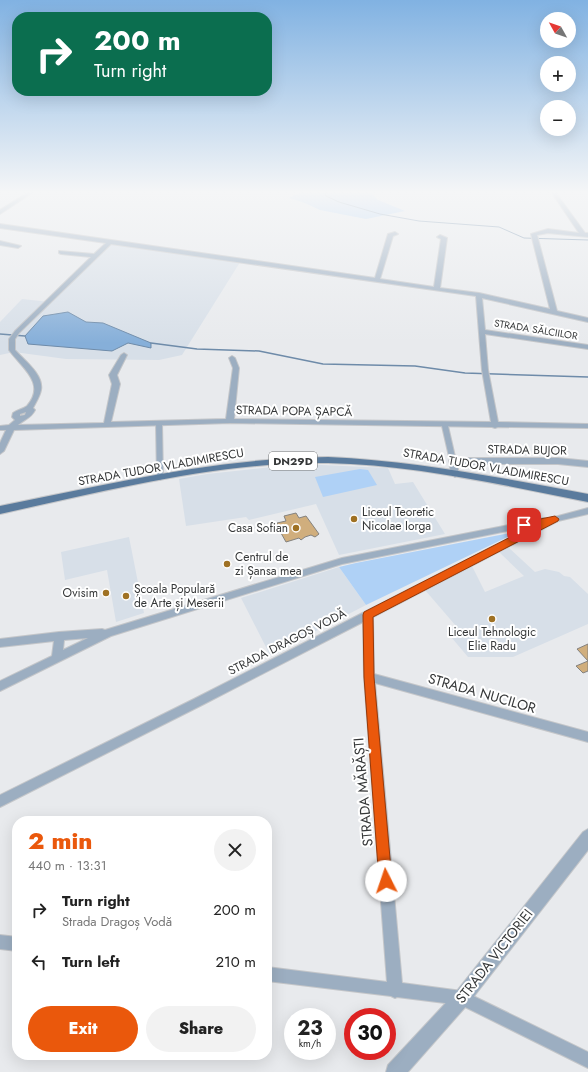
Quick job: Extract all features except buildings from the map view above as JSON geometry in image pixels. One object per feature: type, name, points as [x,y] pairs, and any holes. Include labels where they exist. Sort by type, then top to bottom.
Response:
[{"type":"main road","name":"STRADA TUDOR VLADIMIRESCU","points":[[1,509],[160,478],[249,464],[327,460],[406,465],[588,498]]},
{"type":"street","points":[[0,243],[18,246]]},
{"type":"street","points":[[0,451],[11,428],[20,419],[28,416],[31,410],[29,408],[38,390],[39,382],[12,350],[12,340],[17,332],[109,243]]},
{"type":"street","points":[[125,243],[479,295],[588,320]]},
{"type":"street","points":[[377,280],[388,243]]},
{"type":"street","points":[[437,289],[443,243]]},
{"type":"street","points":[[536,243],[554,312]]},
{"type":"street","points":[[61,252],[94,256]]},
{"type":"street","name":"STRADA SĂLCIILOR","points":[[479,295],[485,370],[495,426]]},
{"type":"street","name":"STRADA SĂLCIILOR","points":[[481,331],[588,347]]},
{"type":"street","points":[[107,424],[116,384],[113,375],[124,355]]},
{"type":"street","points":[[230,421],[236,368],[232,358]]},
{"type":"street","name":"STRADA POPA ȘAPCĂ","points":[[0,428],[230,421],[445,426],[588,426]]},
{"type":"street","points":[[159,424],[160,478]]},
{"type":"street","points":[[445,426],[455,474]]},
{"type":"street","name":"STRADA BUJOR","points":[[453,461],[558,461],[588,464]]},
{"type":"street","points":[[574,514],[588,503]]},
{"type":"street","name":"STRADA DRAGOȘ VODĂ","points":[[0,802],[555,519],[588,511]]},
{"type":"street","points":[[0,686],[56,657],[108,633],[342,561],[555,519]]},
{"type":"street","name":"STRADA MĂRĂȘTI","points":[[368,615],[369,677],[395,990]]},
{"type":"street","points":[[0,643],[59,636],[108,633]]},
{"type":"street","points":[[56,657],[59,645],[59,636]]},
{"type":"street","name":"STRADA NUCILOR","points":[[369,677],[588,737]]},
{"type":"street","name":"STRADA VICTORIEI","points":[[395,1072],[462,998],[588,836]]},
{"type":"street","points":[[0,942],[12,943]]},
{"type":"street","points":[[272,975],[462,998],[588,1060]]},
{"type":"shaded area","points":[[109,243],[126,243],[242,259],[182,355],[159,360],[66,359],[14,352],[0,355],[0,322],[22,299],[50,302]]},
{"type":"shaded area","points":[[68,312],[86,322],[103,323],[151,343],[151,348],[128,343],[112,351],[28,344],[25,336],[43,316]]},
{"type":"shaded area","points":[[299,464],[388,468],[395,484],[413,482],[445,534],[339,555],[316,504],[249,520],[246,517],[186,526],[179,479],[207,474]]},
{"type":"shaded area","points":[[360,469],[368,470],[377,485],[323,497],[315,477]]},
{"type":"shaded area","points":[[520,531],[366,605],[339,567],[356,563]]},
{"type":"shaded area","name":"Școala Populară de Arte și Meserii","points":[[129,537],[144,613],[116,622],[107,570],[65,580],[61,552]]},
{"type":"shaded area","points":[[508,547],[535,572],[545,569],[559,572],[564,576],[570,577],[588,594],[588,624],[513,657],[468,657],[446,631],[456,626],[425,590],[472,566],[485,592],[524,576],[499,552]]},
{"type":"shaded area","points":[[339,567],[366,605],[270,655],[241,598]]},
{"type":"waterway","points":[[0,334],[25,336]]},
{"type":"waterway","points":[[151,343],[197,349],[259,351],[323,364],[415,366],[465,373],[588,377]]},
{"type":"place","name":"Liceul Teoretic Nicolae Iorga","points":[[354,519]]},
{"type":"place","name":"Casa Sofian","points":[[296,528]]},
{"type":"place","name":"Centrul de zi Șansa mea","points":[[227,564]]},
{"type":"place","name":"Ovisim","points":[[106,593]]},
{"type":"place","name":"Școala Populară de Arte și Meserii","points":[[126,596]]},
{"type":"place","name":"Liceul Tehnologic Elie Radu","points":[[492,619]]},
{"type":"route","points":[[386,881],[369,677],[368,615],[555,519],[524,525]]}]
